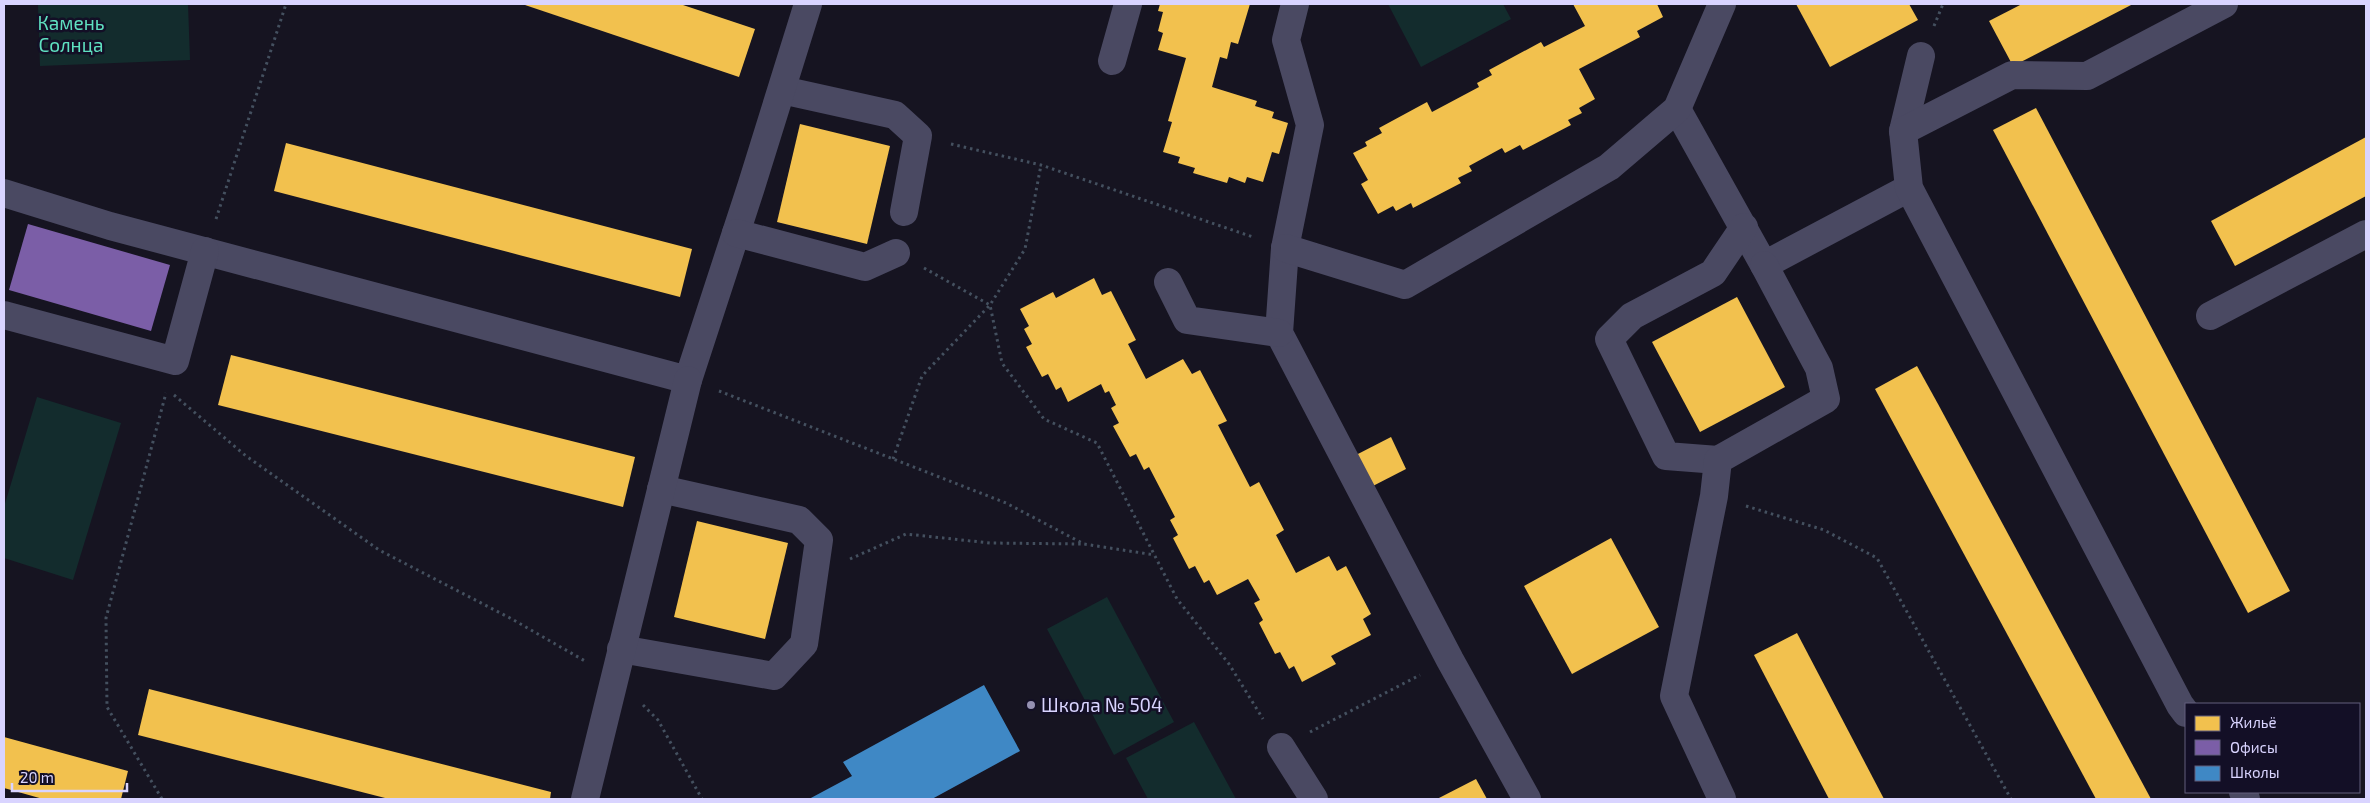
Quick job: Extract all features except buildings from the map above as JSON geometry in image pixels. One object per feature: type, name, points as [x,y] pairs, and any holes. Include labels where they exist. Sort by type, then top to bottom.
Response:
[{"type":"lane","points":[[585,799],[604,672],[622,649],[688,380],[808,4]]},
{"type":"lane","points":[[1112,62],[1128,4]]},
{"type":"lane","points":[[1295,4],[1286,40],[1310,125],[1285,248],[1279,333],[1450,660],[1527,799]]},
{"type":"lane","points":[[1285,248],[1405,285],[1609,167],[1677,109],[1722,4]]},
{"type":"lane","points":[[1903,131],[2012,75],[2087,76],[2224,4]]},
{"type":"lane","points":[[1921,56],[1903,131],[1909,188],[2175,696],[2185,711]]},
{"type":"lane","points":[[782,90],[895,115],[918,136],[904,212]]},
{"type":"lane","points":[[1677,109],[1744,227],[1819,368],[1826,399],[1718,460],[1666,456],[1608,339],[1632,316],[1713,272],[1744,227]]},
{"type":"lane","points":[[1764,265],[1909,188]]},
{"type":"lane","points":[[4,193],[110,226],[688,380]]},
{"type":"lane","points":[[736,233],[865,267],[896,253]]},
{"type":"lane","points":[[2210,316],[2366,234]]},
{"type":"lane","points":[[4,315],[175,361],[205,251]]},
{"type":"lane","points":[[1168,282],[1187,320],[1279,333]]},
{"type":"lane","points":[[1718,460],[1714,496],[1674,696],[1722,799]]},
{"type":"lane","points":[[622,649],[774,676],[804,644],[819,540],[799,520],[661,489]]},
{"type":"lane","points":[[1281,747],[1314,799]]},
{"type":"path","points":[[205,251],[286,4]]},
{"type":"path","points":[[1937,4],[1941,10]]},
{"type":"path","points":[[918,136],[1041,165],[1285,248]]},
{"type":"path","points":[[894,458],[922,376],[990,305],[1025,249],[1041,165]]},
{"type":"path","points":[[896,253],[990,305],[1002,363],[1044,419],[1097,443],[1177,599],[1229,664],[1281,747],[1450,660]]},
{"type":"path","points":[[688,380],[894,458],[1006,503],[1084,544]]},
{"type":"path","points":[[162,799],[107,707],[106,618],[167,389],[246,456],[379,550],[510,618],[604,672],[658,720],[702,799]]},
{"type":"path","points":[[1714,496],[1824,530],[1877,558],[2011,799]]},
{"type":"path","points":[[848,560],[906,534],[990,543],[1084,544],[1155,555]]},
{"type":"green space","name":"Камень Солнца","points":[[38,4],[188,4],[190,60],[40,66]]},
{"type":"green space","points":[[1388,4],[1503,4],[1511,19],[1421,67]]},
{"type":"green space","points":[[37,397],[121,423],[73,580],[4,558],[4,507]]},
{"type":"green space","points":[[1107,597],[1174,722],[1114,755],[1047,629]]},
{"type":"green space","points":[[1194,722],[1236,799],[1148,799],[1126,758]]},
{"type":"place","name":"Школа № 504","points":[[1031,705]]}]
